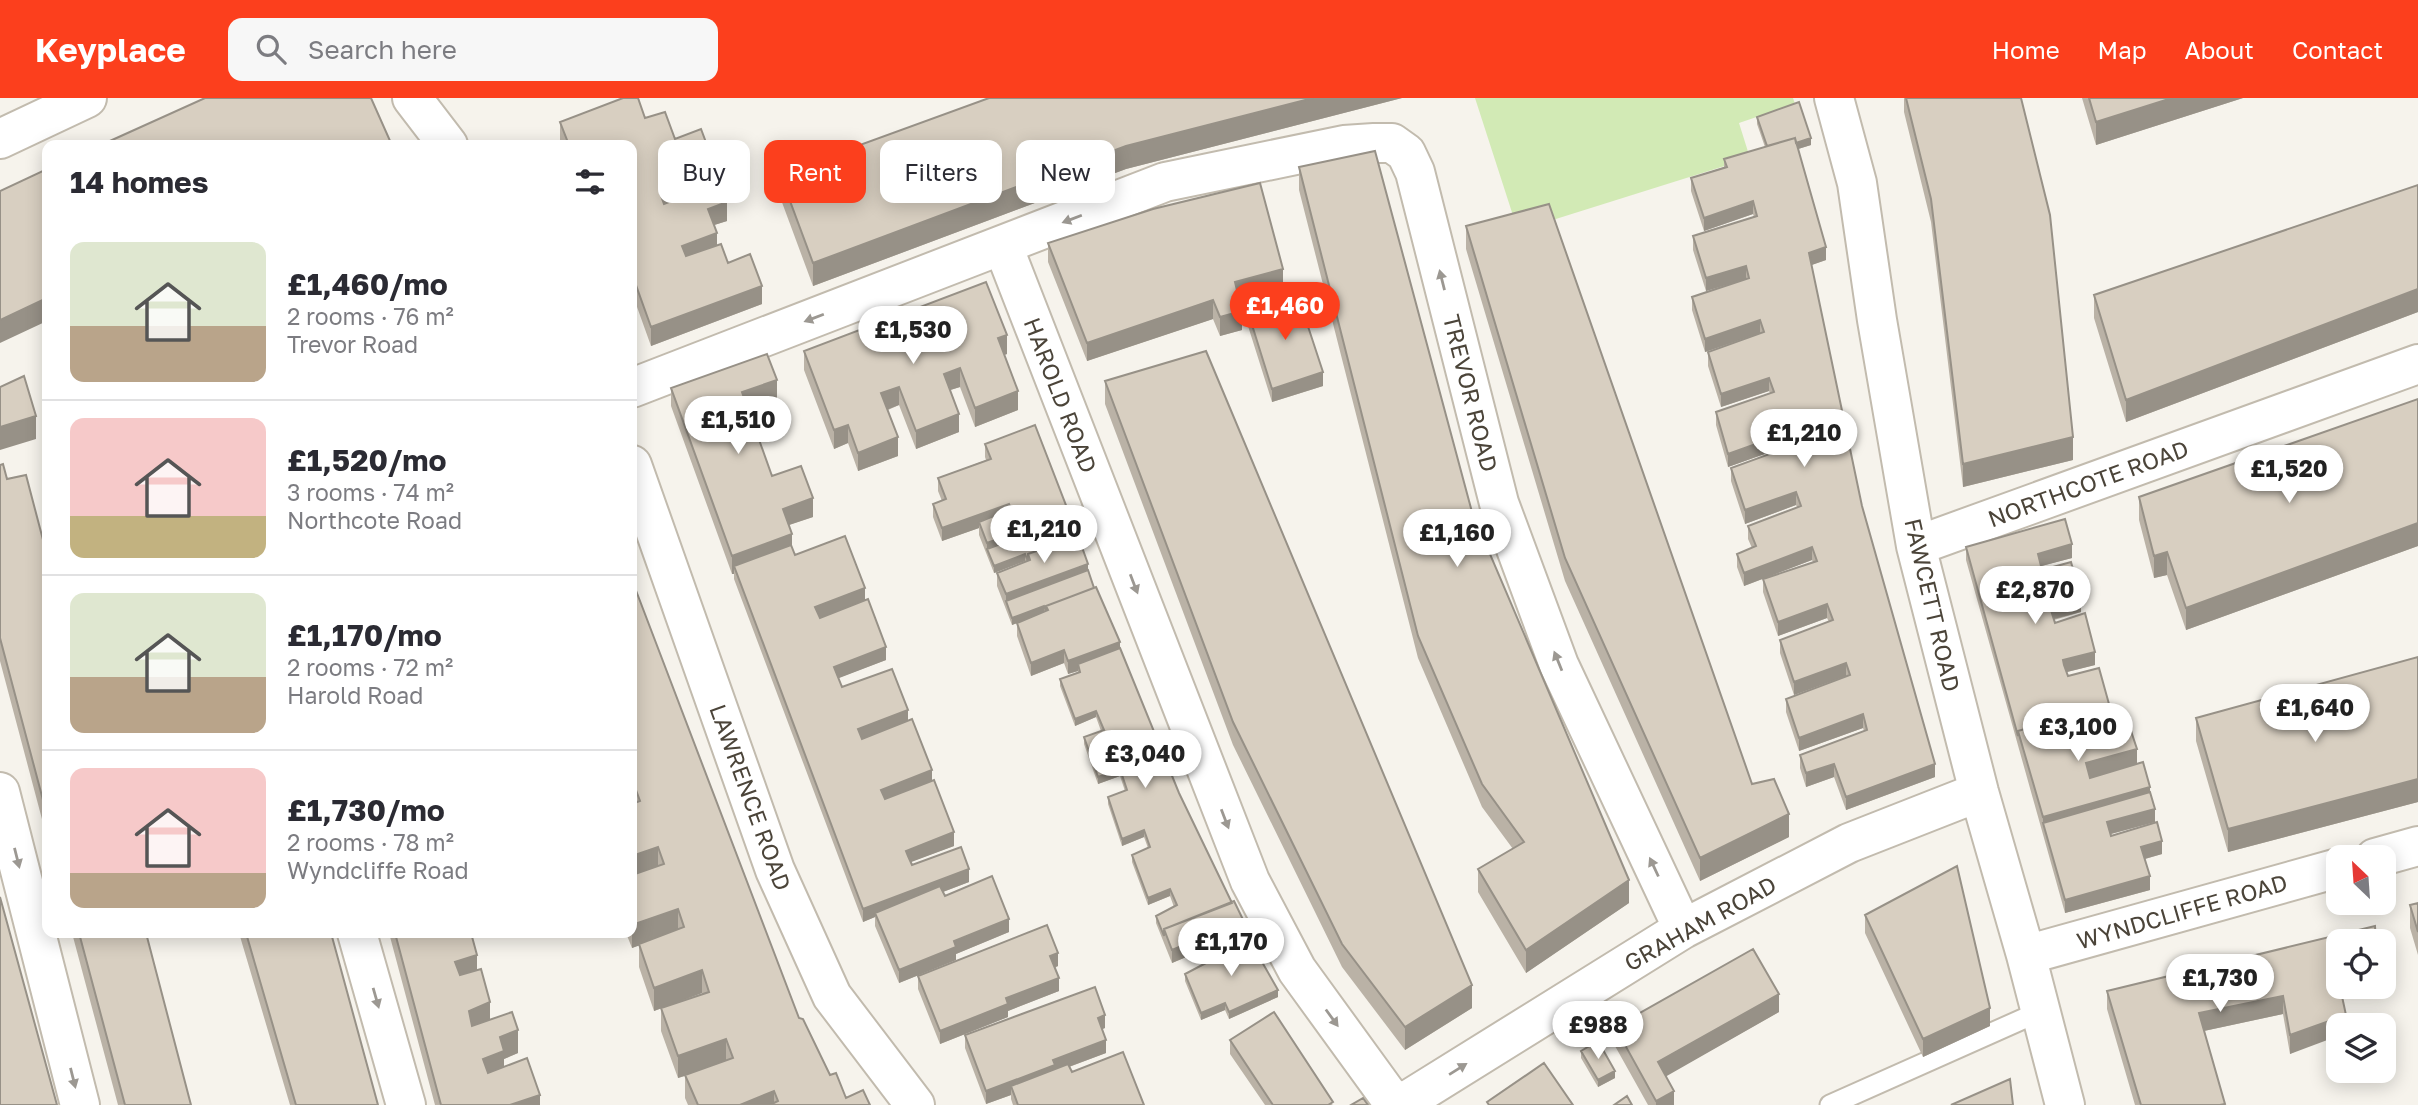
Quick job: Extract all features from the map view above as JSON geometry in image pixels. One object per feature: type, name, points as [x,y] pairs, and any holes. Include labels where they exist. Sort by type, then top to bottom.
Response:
[{"type":"street","points":[[0,139],[87,98]]},
{"type":"street","points":[[412,98],[443,140]]},
{"type":"street","name":"FAWCETT ROAD","points":[[1834,98],[1857,183],[1877,320],[1916,546],[1979,792],[2026,955],[2065,1105]]},
{"type":"street","name":"TREVOR ROAD","points":[[1003,246],[1165,183],[1330,148],[1374,143],[1392,144],[1406,153],[1415,172],[1499,503],[1559,665],[1683,929]]},
{"type":"street","points":[[637,386],[1003,246]]},
{"type":"street","name":"HAROLD ROAD","points":[[1003,246],[1250,881],[1297,970],[1398,1105]]},
{"type":"street","name":"NORTHCOTE ROAD","points":[[1916,546],[2418,364]]},
{"type":"street","name":"LAWRENCE ROAD","points":[[637,480],[775,870],[832,996],[915,1105]]},
{"type":"street","points":[[0,792],[80,1105]]},
{"type":"street","name":"GRAHAM ROAD","points":[[1398,1105],[1683,929],[1849,843],[1979,792]]},
{"type":"street","points":[[2396,852],[2418,846]]},
{"type":"street","name":"WYNDCLIFFE ROAD","points":[[2026,955],[2326,871]]},
{"type":"street","points":[[358,938],[406,1105]]},
{"type":"lane","points":[[1829,1105],[2041,1012]]},
{"type":"green space","points":[[1475,98],[1793,98],[1795,104],[1739,123],[1750,158],[1518,231]]},
{"type":"building","points":[[205,98],[371,98],[390,140],[112,140]]},
{"type":"building","points":[[623,98],[638,98],[645,118],[665,112],[675,139],[701,129],[705,140],[658,140],[658,203],[724,203],[708,209],[717,233],[682,246],[686,256],[721,244],[728,263],[750,254],[762,286],[651,327],[637,288],[637,140],[567,140],[560,122]]},
{"type":"building","points":[[989,98],[1313,98],[1115,150],[1115,140],[1016,140],[1016,187],[1002,192],[1002,140],[880,140],[880,203],[974,203],[813,263],[791,203],[866,203],[866,143]]},
{"type":"building","points":[[1906,98],[2021,98],[2050,215],[2073,437],[1963,464],[1931,199]]},
{"type":"building","points":[[2089,98],[2172,98],[2096,122]]},
{"type":"building","points":[[1799,102],[1811,138],[1796,143],[1795,138],[1767,146],[1757,117]]},
{"type":"building","points":[[1795,138],[1826,247],[1809,253],[1862,506],[1935,764],[1846,797],[1834,764],[1806,773],[1800,755],[1867,730],[1863,714],[1799,738],[1786,699],[1850,675],[1846,663],[1794,682],[1780,640],[1833,620],[1827,604],[1778,622],[1763,579],[1817,561],[1812,547],[1744,573],[1737,554],[1756,546],[1748,526],[1801,506],[1796,492],[1745,510],[1731,468],[1789,447],[1784,434],[1728,454],[1716,412],[1774,392],[1769,378],[1721,394],[1708,352],[1764,332],[1760,320],[1705,339],[1692,297],[1749,278],[1746,266],[1706,278],[1693,236],[1757,216],[1753,201],[1704,218],[1691,178],[1727,167],[1724,159]]},
{"type":"building","points":[[1375,151],[1472,512],[1629,880],[1526,950],[1478,869],[1524,842],[1482,784],[1418,636],[1299,167]]},
{"type":"building","points":[[42,171],[42,300],[0,320],[0,191]]},
{"type":"building","points":[[1260,183],[1283,269],[1235,282],[1242,311],[1220,317],[1213,300],[1087,343],[1048,243],[1153,209]]},
{"type":"building","points":[[2418,185],[2418,289],[2126,400],[2094,295]]},
{"type":"building","points":[[1549,204],[1752,784],[1774,779],[1789,814],[1700,858],[1565,558],[1466,226]]},
{"type":"building","points":[[986,282],[1007,335],[998,338],[1018,391],[975,408],[960,368],[944,374],[959,414],[916,431],[899,387],[881,393],[898,437],[858,453],[848,425],[834,430],[804,351]]},
{"type":"building","points":[[1298,296],[1323,372],[1272,389],[1248,312]]},
{"type":"building","points":[[1206,351],[1472,985],[1405,1027],[1342,944],[1233,722],[1105,381]]},
{"type":"building","points":[[767,354],[777,380],[742,392],[772,476],[801,466],[813,498],[783,509],[792,534],[732,556],[671,388]]},
{"type":"building","points":[[24,376],[36,416],[0,427],[0,387]]},
{"type":"building","points":[[2418,399],[2418,523],[2186,608],[2167,552],[2154,556],[2139,497]]},
{"type":"building","points":[[1035,425],[1069,513],[987,543],[979,522],[1011,509],[1009,504],[942,528],[933,504],[946,499],[938,478],[991,459],[985,444]]},
{"type":"building","points":[[3,464],[7,479],[26,475],[42,536],[42,796],[0,638],[0,465]]},
{"type":"building","points":[[1069,519],[1076,537],[1028,554],[1028,561],[1025,554],[994,566],[987,549]]},
{"type":"building","points":[[2065,519],[2072,544],[2038,554],[2042,570],[2071,562],[2081,599],[2050,607],[2055,623],[2085,613],[2095,652],[2063,660],[2064,665],[2068,676],[2099,668],[2109,704],[2018,731],[2018,736],[1966,547]]},
{"type":"building","points":[[845,536],[865,588],[815,607],[820,618],[868,599],[886,647],[834,667],[842,687],[892,669],[908,710],[858,729],[862,739],[912,719],[932,770],[881,790],[885,799],[934,780],[954,832],[906,851],[912,865],[961,847],[969,869],[863,909],[734,566],[791,545],[795,555]]},
{"type":"building","points":[[1078,536],[1088,564],[1006,594],[997,573],[1030,560],[1028,554]]},
{"type":"building","points":[[1088,570],[1094,588],[1046,606],[1046,611],[1044,606],[1012,618],[1006,601]]},
{"type":"building","points":[[1096,587],[1120,642],[1068,661],[1064,650],[1031,663],[1017,623],[1048,610],[1046,606]]},
{"type":"building","points":[[637,593],[799,1018],[803,1019],[830,1075],[836,1073],[846,1098],[863,1090],[870,1105],[770,1105],[778,1101],[774,1091],[740,1105],[698,1105],[685,1075],[733,1058],[726,1039],[678,1056],[661,1008],[709,992],[702,970],[654,988],[639,944],[684,927],[678,909],[637,923],[637,873],[664,864],[658,847],[637,854],[637,802],[640,801],[637,793]]},
{"type":"building","points":[[1120,648],[1179,793],[1232,903],[1164,929],[1164,936],[1156,916],[1177,905],[1170,889],[1148,898],[1132,855],[1150,847],[1144,830],[1122,839],[1108,797],[1127,790],[1120,769],[1098,777],[1084,737],[1104,730],[1096,711],[1075,719],[1060,679],[1080,672],[1078,664]]},
{"type":"building","points":[[2418,657],[2418,779],[2228,829],[2196,718]]},
{"type":"building","points":[[2078,713],[2080,722],[2110,714],[2117,735],[2131,731],[2137,749],[2086,763],[2090,778],[2143,762],[2150,787],[2043,817],[2018,731]]},
{"type":"building","points":[[2150,792],[2155,809],[2107,822],[2111,836],[2157,822],[2162,841],[2141,847],[2150,876],[2065,900],[2043,823]]},
{"type":"building","points":[[1957,866],[1990,1008],[1923,1039],[1865,915]]},
{"type":"building","points":[[992,876],[1009,919],[954,941],[956,947],[899,970],[875,913],[940,886],[945,896]]},
{"type":"building","points":[[0,897],[57,1105],[0,1105]]},
{"type":"building","points":[[1234,901],[1249,932],[1202,950],[1198,939],[1172,950],[1164,929]]},
{"type":"building","points":[[2418,903],[2418,932],[2410,905]]},
{"type":"building","points":[[1047,925],[1058,953],[1050,956],[1059,978],[1006,998],[1008,1004],[940,1031],[918,976]]},
{"type":"building","points":[[80,938],[147,938],[191,1105],[125,1105]]},
{"type":"building","points":[[247,938],[332,938],[378,1105],[296,1105]]},
{"type":"building","points":[[396,938],[472,938],[477,955],[455,962],[460,975],[481,969],[490,1002],[469,1011],[472,1026],[512,1012],[518,1030],[500,1037],[504,1051],[483,1059],[488,1073],[527,1058],[540,1095],[510,1105],[441,1105]]},
{"type":"building","points":[[2326,938],[2326,999],[2343,999],[2346,1013],[2326,1013],[2326,1022],[2290,1035],[2283,996],[2199,1013],[2225,1104],[2141,1105],[2107,991]]},
{"type":"building","points":[[1249,939],[1278,990],[1229,1012],[1225,1003],[1201,1013],[1185,974],[1206,963],[1202,956]]},
{"type":"building","points":[[1753,949],[1779,994],[1658,1062],[1674,1091],[1656,1101],[1615,1027]]},
{"type":"building","points":[[1095,987],[1105,1015],[1098,1018],[1106,1040],[1053,1060],[1055,1065],[986,1091],[965,1035]]},
{"type":"building","points":[[1274,1012],[1333,1102],[1328,1105],[1273,1105],[1230,1040]]},
{"type":"building","points":[[1598,1041],[1615,1071],[1598,1080],[1581,1051]]},
{"type":"building","points":[[1123,1052],[1144,1105],[1018,1105],[1011,1086],[1068,1064],[1072,1072]]},
{"type":"building","points":[[1544,1063],[1573,1105],[1489,1105],[1487,1102]]},
{"type":"building","points":[[2010,1079],[2013,1105],[1951,1105]]},
{"type":"building","points":[[1627,1096],[1632,1105],[1614,1105]]},
{"type":"building","points":[[1363,1098],[1368,1105],[1351,1105]]}]
